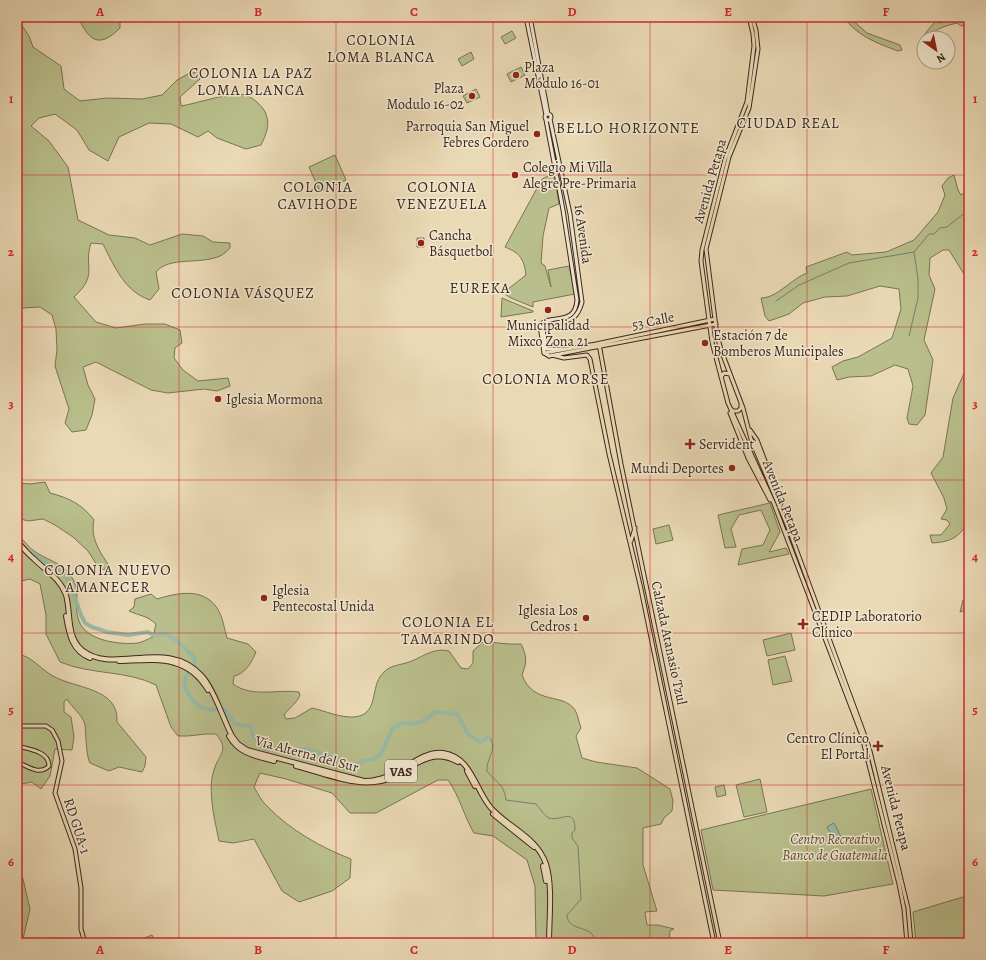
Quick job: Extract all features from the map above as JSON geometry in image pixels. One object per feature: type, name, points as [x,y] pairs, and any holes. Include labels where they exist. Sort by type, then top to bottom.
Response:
[{"type":"highway","name":"Vía Alterna del Sur","points":[[17,543],[32,562],[57,584],[66,601],[69,625],[79,648],[90,655],[107,659],[164,657],[183,664],[198,675],[216,705],[231,737],[247,750],[263,756],[351,778],[370,781],[395,774],[426,756],[436,753],[449,755],[458,760],[468,769],[490,809],[536,846],[545,865],[547,885],[548,943]]},
{"type":"main road","points":[[526,17],[547,115]]},
{"type":"main road","points":[[530,17],[547,115]]},
{"type":"main road","name":"Avenida Petapa","points":[[749,17],[754,46],[747,102],[725,159],[702,250],[709,325],[720,378],[730,410],[774,504],[861,733],[904,909],[907,943]]},
{"type":"main road","name":"Avenida Petapa","points":[[752,17],[757,36],[758,49],[749,108],[729,157],[706,249],[715,320],[719,342],[740,399],[751,439],[779,507],[866,736],[895,848],[908,908],[911,943]]},
{"type":"main road","name":"16 Avenida","points":[[544,352],[539,327],[540,324],[568,317],[577,305],[556,171],[546,120],[544,118],[547,115],[551,117],[550,119],[570,214],[582,302],[572,320],[543,328],[546,349],[567,350]]},
{"type":"main road","points":[[546,120],[550,119]]},
{"type":"main road","points":[[556,171],[561,169]]},
{"type":"main road","name":"53 Calle","points":[[598,346],[715,320]]},
{"type":"main road","name":"53 Calle","points":[[598,346],[716,324]]},
{"type":"main road","points":[[602,355],[604,349],[614,344]]},
{"type":"main road","points":[[544,352],[598,346]]},
{"type":"main road","name":"Calzada Atanasio Tzul","points":[[598,346],[602,355],[606,388],[720,943]]},
{"type":"main road","points":[[544,352],[551,356],[592,347]]},
{"type":"main road","name":"Calzada Atanasio Tzul","points":[[551,356],[564,358],[585,355],[589,357],[609,454],[647,620],[714,943]]},
{"type":"main road","points":[[720,378],[724,373],[730,374]]},
{"type":"main road","points":[[728,404],[733,411],[738,411],[741,408],[740,399]]},
{"type":"main road","points":[[730,410],[744,450],[770,500],[774,504]]},
{"type":"main road","points":[[752,441],[755,443],[760,454],[779,507]]},
{"type":"main road","points":[[746,443],[745,447],[770,500]]},
{"type":"main road","points":[[630,542],[635,528]]},
{"type":"main road","points":[[642,614],[647,620],[645,626]]},
{"type":"main road","points":[[815,615],[820,614]]},
{"type":"main road","name":"RD GUA-1","points":[[17,726],[34,724],[49,728],[54,733],[60,746],[62,761],[55,793],[75,849],[81,888],[81,929],[85,943]]},
{"type":"main road","points":[[861,733],[866,736]]},
{"type":"main road","points":[[17,746],[44,754],[49,763],[48,767],[38,771],[17,762]]},
{"type":"main road","points":[[683,812],[688,816],[685,822]]},
{"type":"main road","points":[[890,849],[895,848]]},
{"type":"main road","points":[[426,943],[431,943]]},
{"type":"green space","points":[[78,17],[120,17],[120,28],[106,39],[95,39],[86,32]]},
{"type":"green space","points":[[843,17],[849,17],[867,33],[900,45],[902,50],[898,51],[868,38],[849,24]]},
{"type":"green space","points":[[947,17],[967,17],[965,25],[961,26],[957,23],[937,30],[928,30],[935,22],[942,23],[947,19]]},
{"type":"green space","points":[[17,18],[29,36],[33,47],[61,66],[64,89],[80,101],[107,98],[142,99],[162,95],[177,80],[188,74],[201,71],[200,79],[180,97],[181,106],[223,96],[239,94],[253,99],[264,110],[268,123],[261,145],[246,149],[217,138],[208,131],[198,137],[171,124],[149,123],[119,137],[108,161],[89,150],[77,130],[55,114],[39,118],[31,126],[49,141],[68,167],[78,220],[109,235],[135,238],[150,245],[182,234],[203,236],[213,242],[230,243],[230,248],[224,254],[212,259],[177,262],[162,267],[156,272],[159,289],[150,300],[141,296],[127,285],[116,269],[103,244],[91,243],[88,259],[88,276],[82,289],[74,297],[96,322],[116,328],[145,324],[165,324],[180,330],[182,343],[175,348],[174,358],[183,370],[198,381],[228,378],[230,386],[217,391],[204,389],[168,393],[151,390],[96,362],[83,367],[88,385],[95,399],[92,415],[86,430],[72,432],[65,423],[69,409],[55,366],[57,350],[56,329],[52,315],[40,307],[22,308],[17,291],[17,253],[21,245],[20,221],[17,211]]},
{"type":"green space","points":[[512,31],[516,38],[505,44],[501,37]]},
{"type":"green space","points":[[471,52],[474,59],[462,66],[458,59]]},
{"type":"green space","name":"Plaza Módulo 16-01","points":[[521,67],[525,75],[511,82],[507,74]]},
{"type":"green space","name":"Plaza Modulo 16-02","points":[[476,89],[480,97],[467,103],[463,96]]},
{"type":"green space","points":[[335,155],[346,180],[320,192],[309,167]]},
{"type":"green space","points":[[554,173],[559,204],[549,208],[543,236],[541,263],[545,266],[551,287],[548,270],[569,266],[575,294],[533,302],[533,307],[503,293],[526,275],[524,265],[518,254],[505,247],[542,179]]},
{"type":"green space","points":[[954,175],[961,195],[969,191],[969,282],[949,250],[943,250],[930,258],[929,275],[935,289],[924,340],[933,360],[925,415],[917,425],[909,424],[907,418],[913,386],[908,369],[895,365],[871,376],[849,377],[837,380],[832,367],[843,361],[858,357],[892,338],[901,309],[899,289],[880,286],[847,296],[825,297],[803,303],[789,314],[769,321],[765,316],[761,298],[773,295],[795,279],[807,273],[806,267],[847,252],[852,255],[886,252],[914,240],[938,212],[945,195],[942,186],[948,178]]},
{"type":"green space","name":"Cancha Básquetbol","points":[[417,238],[424,238],[424,247],[417,247]]},
{"type":"green space","points":[[502,298],[533,311],[533,312],[501,317]]},
{"type":"green space","points":[[969,362],[969,536],[964,528],[958,535],[950,540],[932,543],[930,535],[941,535],[950,524],[947,520],[941,519],[947,509],[944,498],[931,473],[943,457],[953,398]]},
{"type":"green space","points":[[45,482],[50,493],[75,502],[94,520],[94,538],[101,554],[108,564],[104,570],[97,565],[88,551],[73,537],[55,525],[43,519],[28,521],[17,518],[17,483],[30,484]]},
{"type":"green space","points":[[770,503],[780,532],[769,552],[786,548],[789,554],[738,565],[742,549],[763,545],[770,530],[761,510],[739,515],[731,529],[736,547],[725,548],[718,515]]},
{"type":"green space","points":[[669,525],[673,540],[656,544],[653,529]]},
{"type":"green space","points":[[17,534],[34,551],[68,572],[73,579],[77,591],[77,615],[79,621],[83,628],[89,633],[104,640],[122,643],[138,643],[153,637],[156,624],[146,617],[129,611],[134,607],[135,599],[151,594],[157,599],[189,593],[197,594],[211,601],[221,615],[227,638],[248,644],[256,652],[245,670],[234,676],[233,684],[249,691],[257,692],[299,692],[300,695],[297,701],[284,715],[286,719],[295,718],[312,708],[344,716],[354,717],[362,715],[367,712],[370,707],[373,701],[377,682],[385,671],[431,652],[443,650],[449,651],[461,668],[468,669],[473,663],[473,651],[483,642],[521,644],[526,659],[522,675],[527,685],[541,695],[563,701],[575,710],[581,728],[576,736],[582,758],[596,762],[637,768],[670,789],[673,801],[672,811],[664,818],[661,824],[643,828],[643,865],[657,911],[645,912],[647,925],[658,925],[674,929],[670,931],[669,943],[536,943],[535,886],[527,860],[493,836],[474,833],[456,793],[448,780],[438,780],[376,813],[350,813],[332,793],[260,773],[254,787],[264,803],[296,831],[307,838],[351,859],[350,878],[332,891],[299,902],[282,891],[254,839],[233,843],[219,841],[211,796],[214,770],[223,748],[216,734],[178,736],[171,727],[156,685],[133,677],[84,669],[60,662],[46,634],[46,615],[40,584],[30,579],[17,582]]},
{"type":"green space","points":[[969,595],[969,609],[960,612],[963,600]]},
{"type":"green space","points":[[791,633],[795,650],[767,656],[763,640]]},
{"type":"green space","points":[[17,654],[32,660],[53,676],[103,695],[111,702],[116,711],[117,722],[146,757],[145,766],[142,772],[119,767],[109,771],[90,763],[86,745],[84,721],[67,699],[64,702],[64,712],[71,717],[74,737],[72,750],[55,749],[50,776],[41,789],[32,782],[21,784],[17,788]]},
{"type":"green space","points":[[785,656],[792,681],[773,685],[768,660]]},
{"type":"green space","points":[[760,779],[767,812],[744,817],[736,785]]},
{"type":"green space","points":[[724,785],[726,795],[717,797],[715,787]]},
{"type":"green space","name":"Centro Recreativo Banco de Guatemala","points":[[871,789],[893,884],[824,896],[713,890],[701,830]]},
{"type":"green space","points":[[17,869],[23,879],[30,909],[22,943],[17,943]]},
{"type":"green space","points":[[969,893],[969,943],[916,943],[913,912],[963,897]]},
{"type":"green space","points":[[152,935],[156,943],[132,943]]},
{"type":"shaded area","points":[[834,823],[842,839],[835,842],[827,827]]},
{"type":"waterway","points":[[776,301],[799,285],[849,263],[914,252],[929,234],[934,234],[940,228],[947,227],[967,211],[969,207]]},
{"type":"waterway","points":[[909,336],[918,298],[918,279],[914,252]]},
{"type":"waterway","points":[[31,553],[67,576],[85,623],[107,632],[128,635],[148,632],[153,635],[165,634],[176,640],[192,655],[195,660],[194,666]]},
{"type":"waterway","points":[[188,673],[185,683],[188,694],[192,699],[200,707],[205,709],[225,710],[235,724],[251,726],[252,734],[264,749],[306,749],[340,760],[347,767],[352,768],[363,761],[374,759],[381,754],[393,728],[402,723],[412,724],[423,721],[436,712],[457,714],[468,734],[480,742],[489,737]]},
{"type":"waterway","points":[[489,737],[493,745],[487,771],[503,790],[506,800],[536,804],[549,818],[554,819],[566,816],[573,819],[575,830],[572,833],[572,838],[578,846],[581,899],[567,915],[572,925],[591,933],[596,941],[595,943]]},
{"type":"place","name":"Plaza Módulo 16-01","points":[[516,75]]},
{"type":"place","name":"Plaza Modulo 16-02","points":[[472,96]]},
{"type":"place","name":"Parroquia San Miguel Febres Cordero","points":[[537,134]]},
{"type":"place","name":"Colegio Mi Villa Alegre Pre-Primaria","points":[[515,175]]},
{"type":"place","name":"Cancha Básquetbol","points":[[421,243]]},
{"type":"place","name":"Municipalidad Mixco Zona 21","points":[[548,310]]},
{"type":"place","name":"Estación 7 de Bomberos Municipales","points":[[705,343]]},
{"type":"place","name":"Iglesia Mormona","points":[[218,399]]},
{"type":"place","name":"Servident","points":[[690,444]]},
{"type":"place","name":"Mundi Deportes","points":[[732,468]]},
{"type":"place","name":"Iglesia Pentecostal Unida","points":[[264,598]]},
{"type":"place","name":"Iglesia Los Cedros 1","points":[[586,618]]},
{"type":"place","name":"CEDIP Laboratorio Clínico","points":[[803,624]]},
{"type":"place","name":"Centro Clínico El Portal","points":[[878,746]]},
{"type":"district","name":"COLONIA LOMA BLANCA","points":[[381,48]]},
{"type":"district","name":"COLONIA LA PAZ LOMA BLANCA","points":[[251,82]]},
{"type":"district","name":"CIUDAD REAL","points":[[788,123]]},
{"type":"district","name":"BELLO HORIZONTE","points":[[628,128]]},
{"type":"district","name":"COLONIA CAVIHODE","points":[[318,196]]},
{"type":"district","name":"COLONIA VENEZUELA","points":[[442,196]]},
{"type":"district","name":"EUREKA","points":[[480,288]]},
{"type":"district","name":"COLONIA VÁSQUEZ","points":[[243,293]]},
{"type":"district","name":"COLONIA MORSE","points":[[546,379]]},
{"type":"district","name":"COLONIA NUEVO AMANECER","points":[[108,578]]},
{"type":"district","name":"COLONIA EL TAMARINDO","points":[[448,630]]}]
